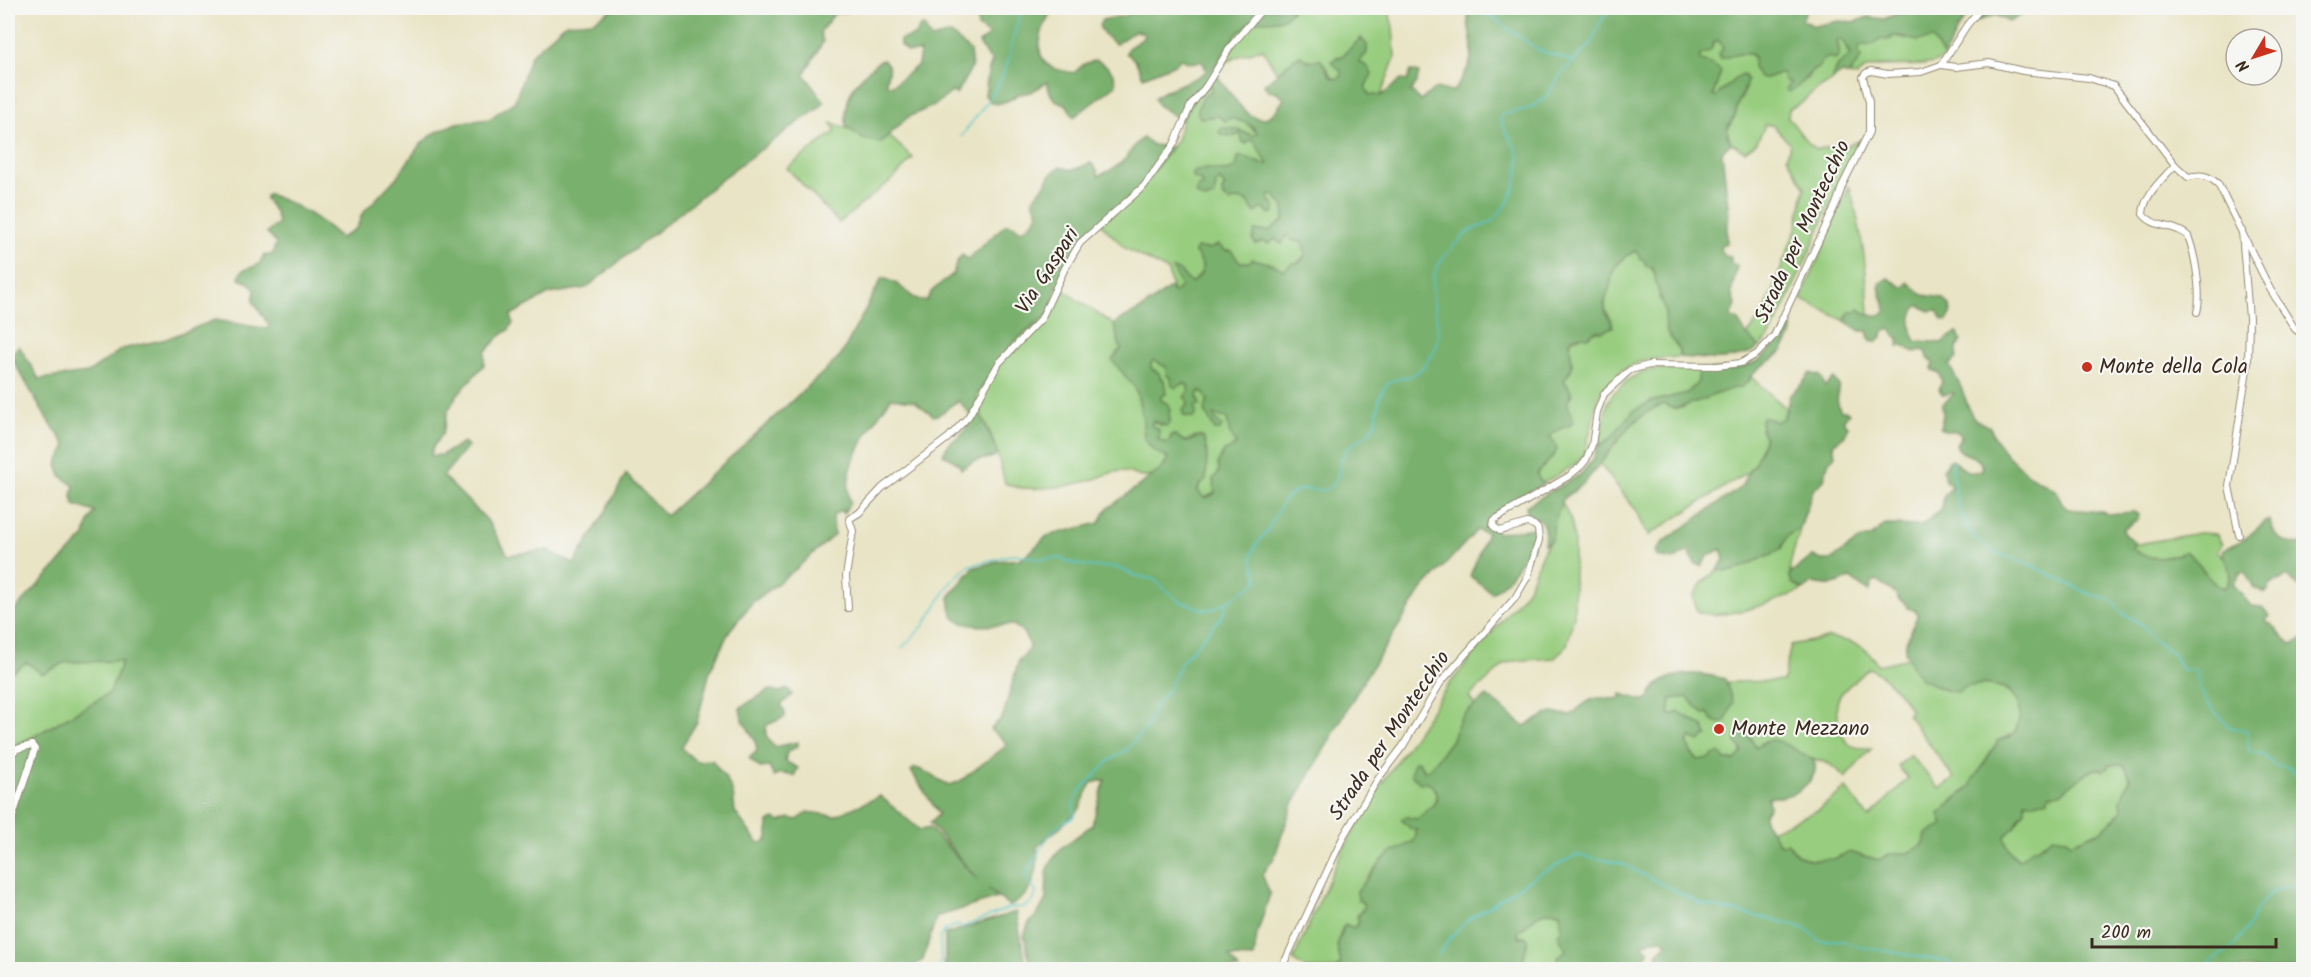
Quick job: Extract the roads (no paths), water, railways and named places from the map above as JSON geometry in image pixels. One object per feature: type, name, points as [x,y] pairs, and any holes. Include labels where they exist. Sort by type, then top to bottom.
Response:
[{"type":"street","name":"Via Gaspari","points":[[848,608],[846,576],[853,531],[849,519],[859,513],[882,488],[948,438],[968,417],[999,363],[1041,319],[1065,268],[1080,243],[1144,186],[1174,144],[1191,105],[1231,46],[1263,8]]},
{"type":"street","points":[[1941,65],[1981,8]]},
{"type":"street","name":"Strada per Montecchio","points":[[1280,969],[1344,835],[1378,779],[1402,746],[1441,681],[1515,598],[1528,576],[1539,540],[1538,529],[1527,523],[1500,531],[1493,526],[1494,520],[1569,476],[1581,466],[1592,446],[1597,412],[1604,394],[1630,370],[1649,364],[1717,366],[1742,363],[1757,354],[1774,336],[1869,132],[1869,102],[1863,77],[1866,73],[1871,71],[1888,74],[1921,72],[1941,65],[1989,63],[2023,71],[2089,78],[2114,86],[2175,165],[2188,177],[2203,175],[2218,184],[2270,289],[2295,329],[2304,336]]},
{"type":"street","points":[[2175,165],[2150,193],[2144,205],[2143,214],[2153,222],[2178,229],[2188,236],[2200,302],[2197,312]]},
{"type":"street","name":"Strada per Montecchio","points":[[2239,536],[2229,486],[2248,363],[2249,318],[2242,230]]},
{"type":"street","points":[[8,757],[25,746],[32,745],[35,749],[8,831]]},
{"type":"waterway","points":[[961,137],[991,97],[1001,79],[1008,63],[1017,23],[1023,8]]},
{"type":"waterway","points":[[1474,8],[1496,20],[1538,50],[1572,61]]},
{"type":"waterway","points":[[939,970],[940,938],[946,929],[958,925],[963,927],[1009,908],[1024,907],[1033,902],[1036,892],[1025,876],[1041,848],[1056,828],[1075,816],[1073,804],[1079,792],[1109,761],[1126,750],[1147,727],[1154,707],[1168,690],[1182,661],[1222,616],[1228,601],[1258,581],[1252,561],[1253,551],[1269,528],[1280,506],[1299,490],[1323,490],[1334,484],[1346,450],[1373,428],[1380,396],[1386,385],[1412,375],[1420,370],[1428,360],[1437,343],[1438,333],[1433,289],[1433,278],[1437,268],[1448,252],[1464,236],[1495,219],[1508,201],[1514,187],[1519,165],[1518,153],[1500,118],[1503,114],[1528,109],[1544,99],[1560,75],[1592,43],[1600,22],[1611,8]]},
{"type":"waterway","points":[[1952,461],[1958,505],[1965,524],[1974,538],[1993,552],[2028,564],[2089,594],[2113,601],[2119,611],[2143,625],[2154,641],[2173,653],[2182,670],[2195,670],[2207,703],[2229,727],[2247,731],[2248,748],[2251,753],[2263,754],[2274,766],[2289,767],[2304,782]]},
{"type":"waterway","points":[[902,648],[924,625],[951,582],[968,566],[1015,554],[1041,559],[1060,558],[1074,564],[1094,567],[1115,567],[1136,576],[1153,579],[1179,601],[1205,610],[1213,609],[1226,602]]},
{"type":"waterway","points":[[1438,955],[1451,937],[1468,920],[1537,875],[1577,855],[1620,863],[1701,904],[1795,925],[1810,932],[1821,942],[1834,940],[1865,948],[1947,961],[1954,970]]},
{"type":"waterway","points":[[2204,970],[2242,936],[2260,905],[2275,890],[2304,887]]},
{"type":"place","name":"Monte della Cola","points":[[2087,367]]},
{"type":"place","name":"Monte Mezzano","points":[[1719,729]]}]
